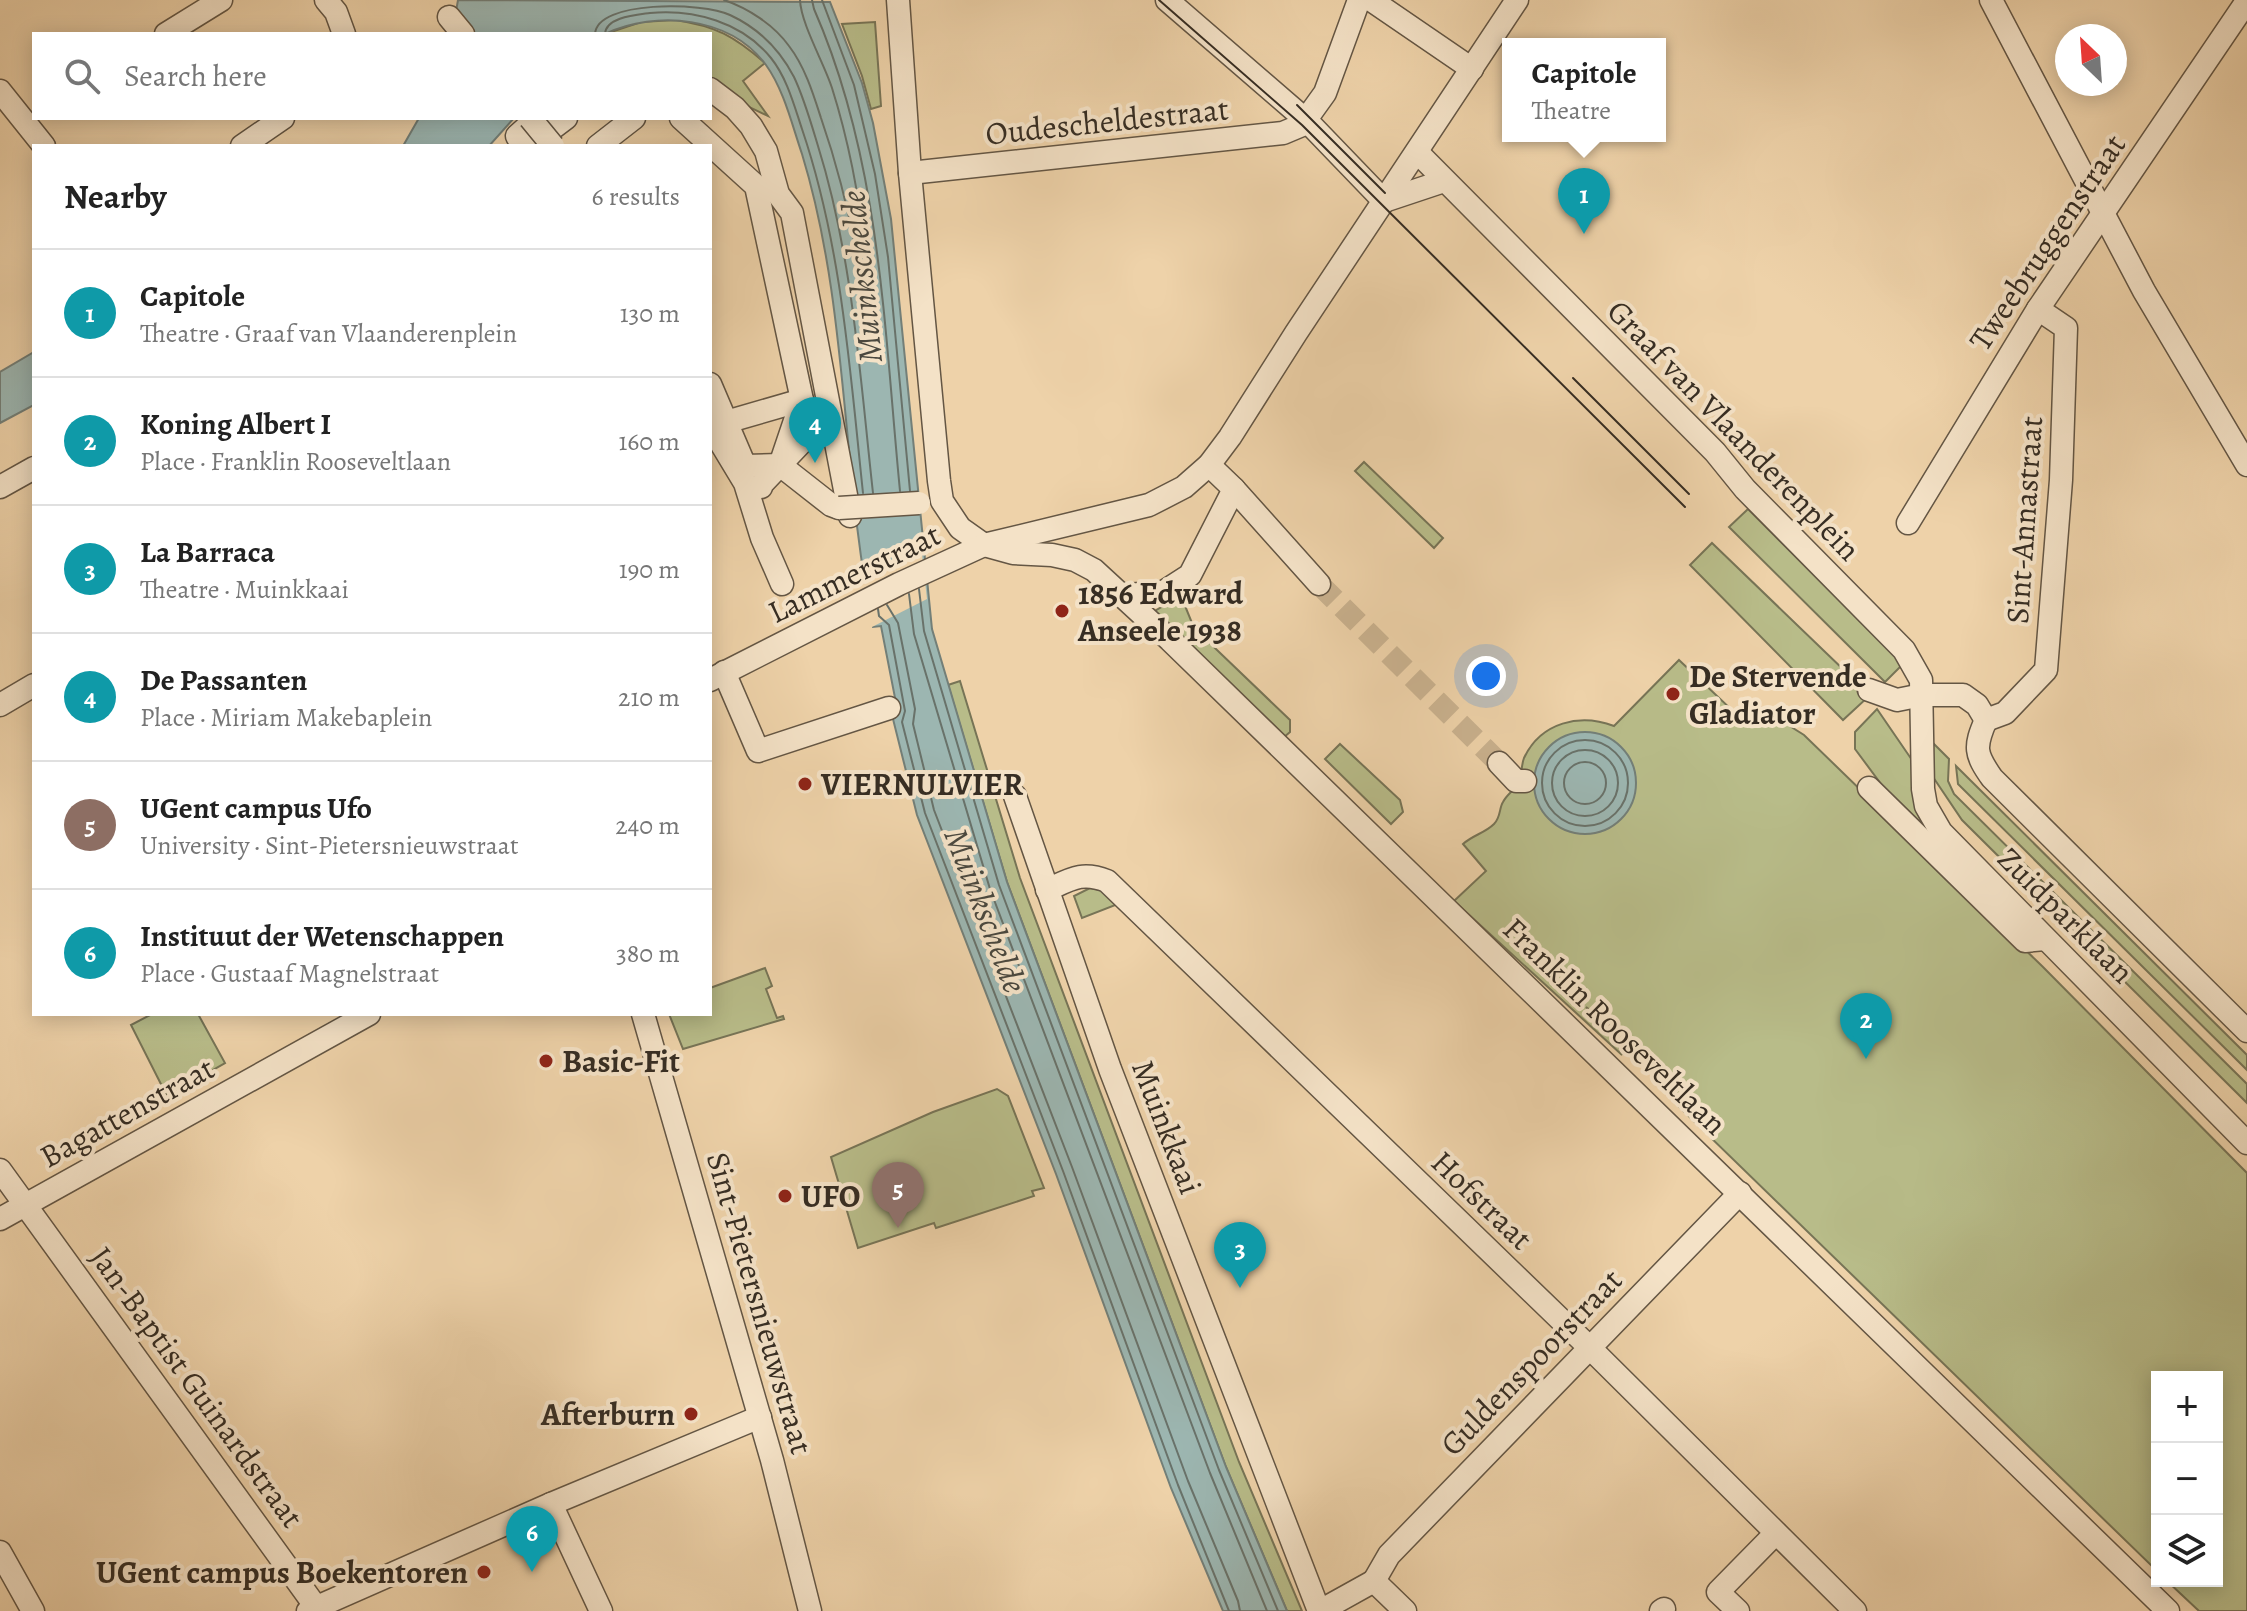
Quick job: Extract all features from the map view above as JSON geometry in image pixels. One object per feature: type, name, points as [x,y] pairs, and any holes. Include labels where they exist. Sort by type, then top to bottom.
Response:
[{"type":"street","points":[[169,32],[221,0]]},
{"type":"street","points":[[326,0],[336,12],[343,32]]},
{"type":"street","points":[[898,0],[910,173],[942,501],[960,528],[984,545]]},
{"type":"street","points":[[1167,0],[1307,121],[1384,201],[1444,181]]},
{"type":"street","points":[[1307,121],[1325,93],[1359,0]]},
{"type":"street","points":[[1371,0],[1472,69]]},
{"type":"street","name":"Lammerstraat","points":[[717,676],[984,545],[1149,505],[1184,487],[1209,465],[1230,437],[1517,0]]},
{"type":"street","points":[[1991,0],[2152,304],[2247,465]]},
{"type":"street","name":"Tweebruggenstraat","points":[[1908,523],[2038,309],[2247,1]]},
{"type":"street","points":[[0,91],[32,119]]},
{"type":"street","points":[[712,91],[735,108],[751,126],[766,151],[778,194],[792,213],[845,512]]},
{"type":"street","points":[[245,144],[280,120]]},
{"type":"street","points":[[532,120],[551,144]]},
{"type":"street","points":[[524,144],[517,136],[535,120]]},
{"type":"street","points":[[529,144],[563,120]]},
{"type":"street","points":[[601,144],[631,120]]},
{"type":"street","points":[[683,120],[710,144]]},
{"type":"street","name":"Oudescheldestraat","points":[[910,173],[1276,136],[1307,121]]},
{"type":"street","points":[[37,123],[43,144]]},
{"type":"street","points":[[712,146],[756,186],[767,228],[802,400],[780,465]]},
{"type":"street","name":"Graaf van Vlaanderenplein","points":[[1417,152],[1715,452],[1745,489],[1904,650],[1921,680],[1922,695]]},
{"type":"street","name":"Sint-Annastraat","points":[[1986,720],[2005,713],[2046,670],[2061,480],[2066,328],[2038,309]]},
{"type":"street","points":[[712,387],[729,414],[745,466],[780,465],[831,505],[845,512],[942,501]]},
{"type":"street","points":[[729,414],[802,400]]},
{"type":"street","points":[[729,414],[762,538],[782,584]]},
{"type":"street","points":[[761,487],[819,424]]},
{"type":"street","points":[[1209,465],[1319,584]]},
{"type":"street","points":[[0,487],[32,469]]},
{"type":"street","points":[[1121,595],[1162,593],[1190,575],[1234,489]]},
{"type":"street","name":"Franklin Rooseveltlaan","points":[[984,545],[1013,553],[1075,560],[1094,570],[2168,1611]]},
{"type":"street","points":[[717,676],[758,751],[889,708]]},
{"type":"street","points":[[0,705],[32,686]]},
{"type":"street","points":[[1869,690],[1897,700],[1922,695],[1963,695],[1977,705],[1986,720],[1976,744],[1981,763],[1992,778],[2247,1031]]},
{"type":"street","name":"Zuidparklaan","points":[[1922,695],[1926,806],[1950,843],[2247,1143]]},
{"type":"street","points":[[1499,763],[1516,781],[1525,781]]},
{"type":"street","points":[[1869,788],[2025,941],[2045,939]]},
{"type":"street","name":"Muinkkaai","points":[[1015,796],[1116,1084],[1320,1611]]},
{"type":"street","name":"Hofstraat","points":[[1047,890],[1073,877],[1090,874],[1107,881],[1589,1347],[1855,1611]]},
{"type":"street","name":"Bagattenstraat","points":[[0,1219],[365,1016]]},
{"type":"street","name":"Sint-Pietersnieuwstraat","points":[[644,1016],[760,1417],[810,1611]]},
{"type":"street","name":"Jan-Baptist Guinardstraat","points":[[0,1170],[312,1609]]},
{"type":"street","name":"Guldenspoorstraat","points":[[1374,1581],[1389,1555],[1740,1193]]},
{"type":"street","points":[[312,1609],[760,1417]]},
{"type":"street","points":[[551,1504],[601,1611]]},
{"type":"street","points":[[1738,1611],[1718,1592],[1776,1533]]},
{"type":"street","points":[[0,1552],[33,1611]]},
{"type":"street","points":[[1320,1611],[1374,1581],[1405,1611]]},
{"type":"green space","points":[[675,20],[702,25],[744,46],[765,63],[743,81],[768,116],[712,80],[712,32],[611,32],[641,22]]},
{"type":"green space","points":[[875,22],[881,106],[871,109],[842,24]]},
{"type":"green space","points":[[1364,462],[1443,538],[1434,548],[1355,471]]},
{"type":"green space","points":[[1748,509],[1903,664],[1885,682],[1729,527]]},
{"type":"green space","points":[[1712,543],[1868,697],[1843,720],[1690,565]]},
{"type":"green space","points":[[1181,596],[1194,628],[1290,720],[1290,732],[1283,738],[1153,612]]},
{"type":"green space","points":[[1679,660],[1736,714],[1750,701],[1804,735],[2042,966],[2247,1173],[2247,1611],[2199,1611],[2173,1587],[2223,1587],[2223,1371],[2151,1371],[2151,1565],[1670,1098],[1652,1057],[1586,1007],[1615,1036],[1622,1055],[1454,901],[1486,871],[1463,844],[1496,821],[1503,802],[1519,782],[1524,758],[1540,736],[1575,721],[1588,720],[1614,726]]},
{"type":"green space","points":[[960,681],[1020,878],[1239,1462],[1302,1611],[1287,1611],[1226,1467],[1007,882],[948,685]]},
{"type":"green space","points":[[1877,709],[1912,760],[1916,809],[1924,828],[1887,792],[1855,749],[1855,732]]},
{"type":"green space","points":[[1933,743],[1949,759],[1948,781],[1954,794],[2247,1084],[2247,1103],[1962,820],[1933,777]]},
{"type":"green space","points":[[1340,744],[1400,800],[1403,812],[1391,824],[1325,759]]},
{"type":"green space","points":[[1956,766],[2247,1055],[2247,1070],[1958,784]]},
{"type":"green space","points":[[1090,888],[1101,890],[1118,904],[1082,918],[1074,896]]},
{"type":"green space","points":[[765,968],[772,986],[766,989],[777,1018],[783,1016],[784,1019],[683,1049],[670,1016],[712,1016],[712,987]]},
{"type":"green space","points":[[148,1016],[199,1016],[225,1063],[167,1096],[131,1025]]},
{"type":"green space","points":[[997,1089],[1008,1096],[1044,1188],[1032,1191],[1034,1196],[936,1228],[934,1223],[858,1248],[831,1157],[933,1112]]},
{"type":"water","name":"Muinkschelde","points":[[458,0],[830,2],[862,83],[873,123],[891,219],[932,629],[1007,882],[1226,1467],[1287,1611],[1223,1611],[1171,1488],[1056,1174],[917,815],[892,715],[898,713],[881,626],[873,627],[863,568],[837,330],[817,212],[802,154],[778,85],[766,65],[751,49],[713,27],[691,22],[647,22],[610,32],[452,32]]},
{"type":"water","points":[[418,120],[512,120],[491,144],[404,144]]},
{"type":"water","points":[[32,353],[32,406],[0,423],[0,372]]},
{"type":"water","points":[[1585,732],[1605,736],[1621,747],[1632,763],[1636,783],[1632,803],[1621,819],[1605,830],[1585,834],[1565,830],[1549,819],[1538,803],[1534,783],[1538,763],[1549,747],[1565,736]]},
{"type":"pier","points":[[921,545],[927,599],[870,628],[860,576]]},
{"type":"tunnel","points":[[1319,584],[1499,763]]},
{"type":"tram line","points":[[1159,0],[1302,125],[1685,507]]},
{"type":"tram line","points":[[1297,105],[1385,193]]},
{"type":"tram line","points":[[1573,378],[1689,494]]},
{"type":"place","name":"Capitole","points":[[1584,234]]},
{"type":"place","name":"De Passanten","points":[[815,463]]},
{"type":"place","name":"1856 Edward Anseele 1938","points":[[1062,611]]},
{"type":"place","name":"De Stervende Gladiator","points":[[1673,694]]},
{"type":"place","name":"VIERNULVIER","points":[[805,784]]},
{"type":"place","name":"Koning Albert I","points":[[1866,1059]]},
{"type":"place","name":"Basic-Fit","points":[[546,1061]]},
{"type":"place","name":"UFO","points":[[785,1196]]},
{"type":"place","name":"UGent campus Ufo","points":[[898,1228]]},
{"type":"place","name":"La Barraca","points":[[1240,1288]]},
{"type":"place","name":"Afterburn","points":[[691,1414]]},
{"type":"place","name":"UGent campus Boekentoren","points":[[484,1572]]},
{"type":"place","name":"Instituut der Wetenschappen","points":[[532,1572]]}]
